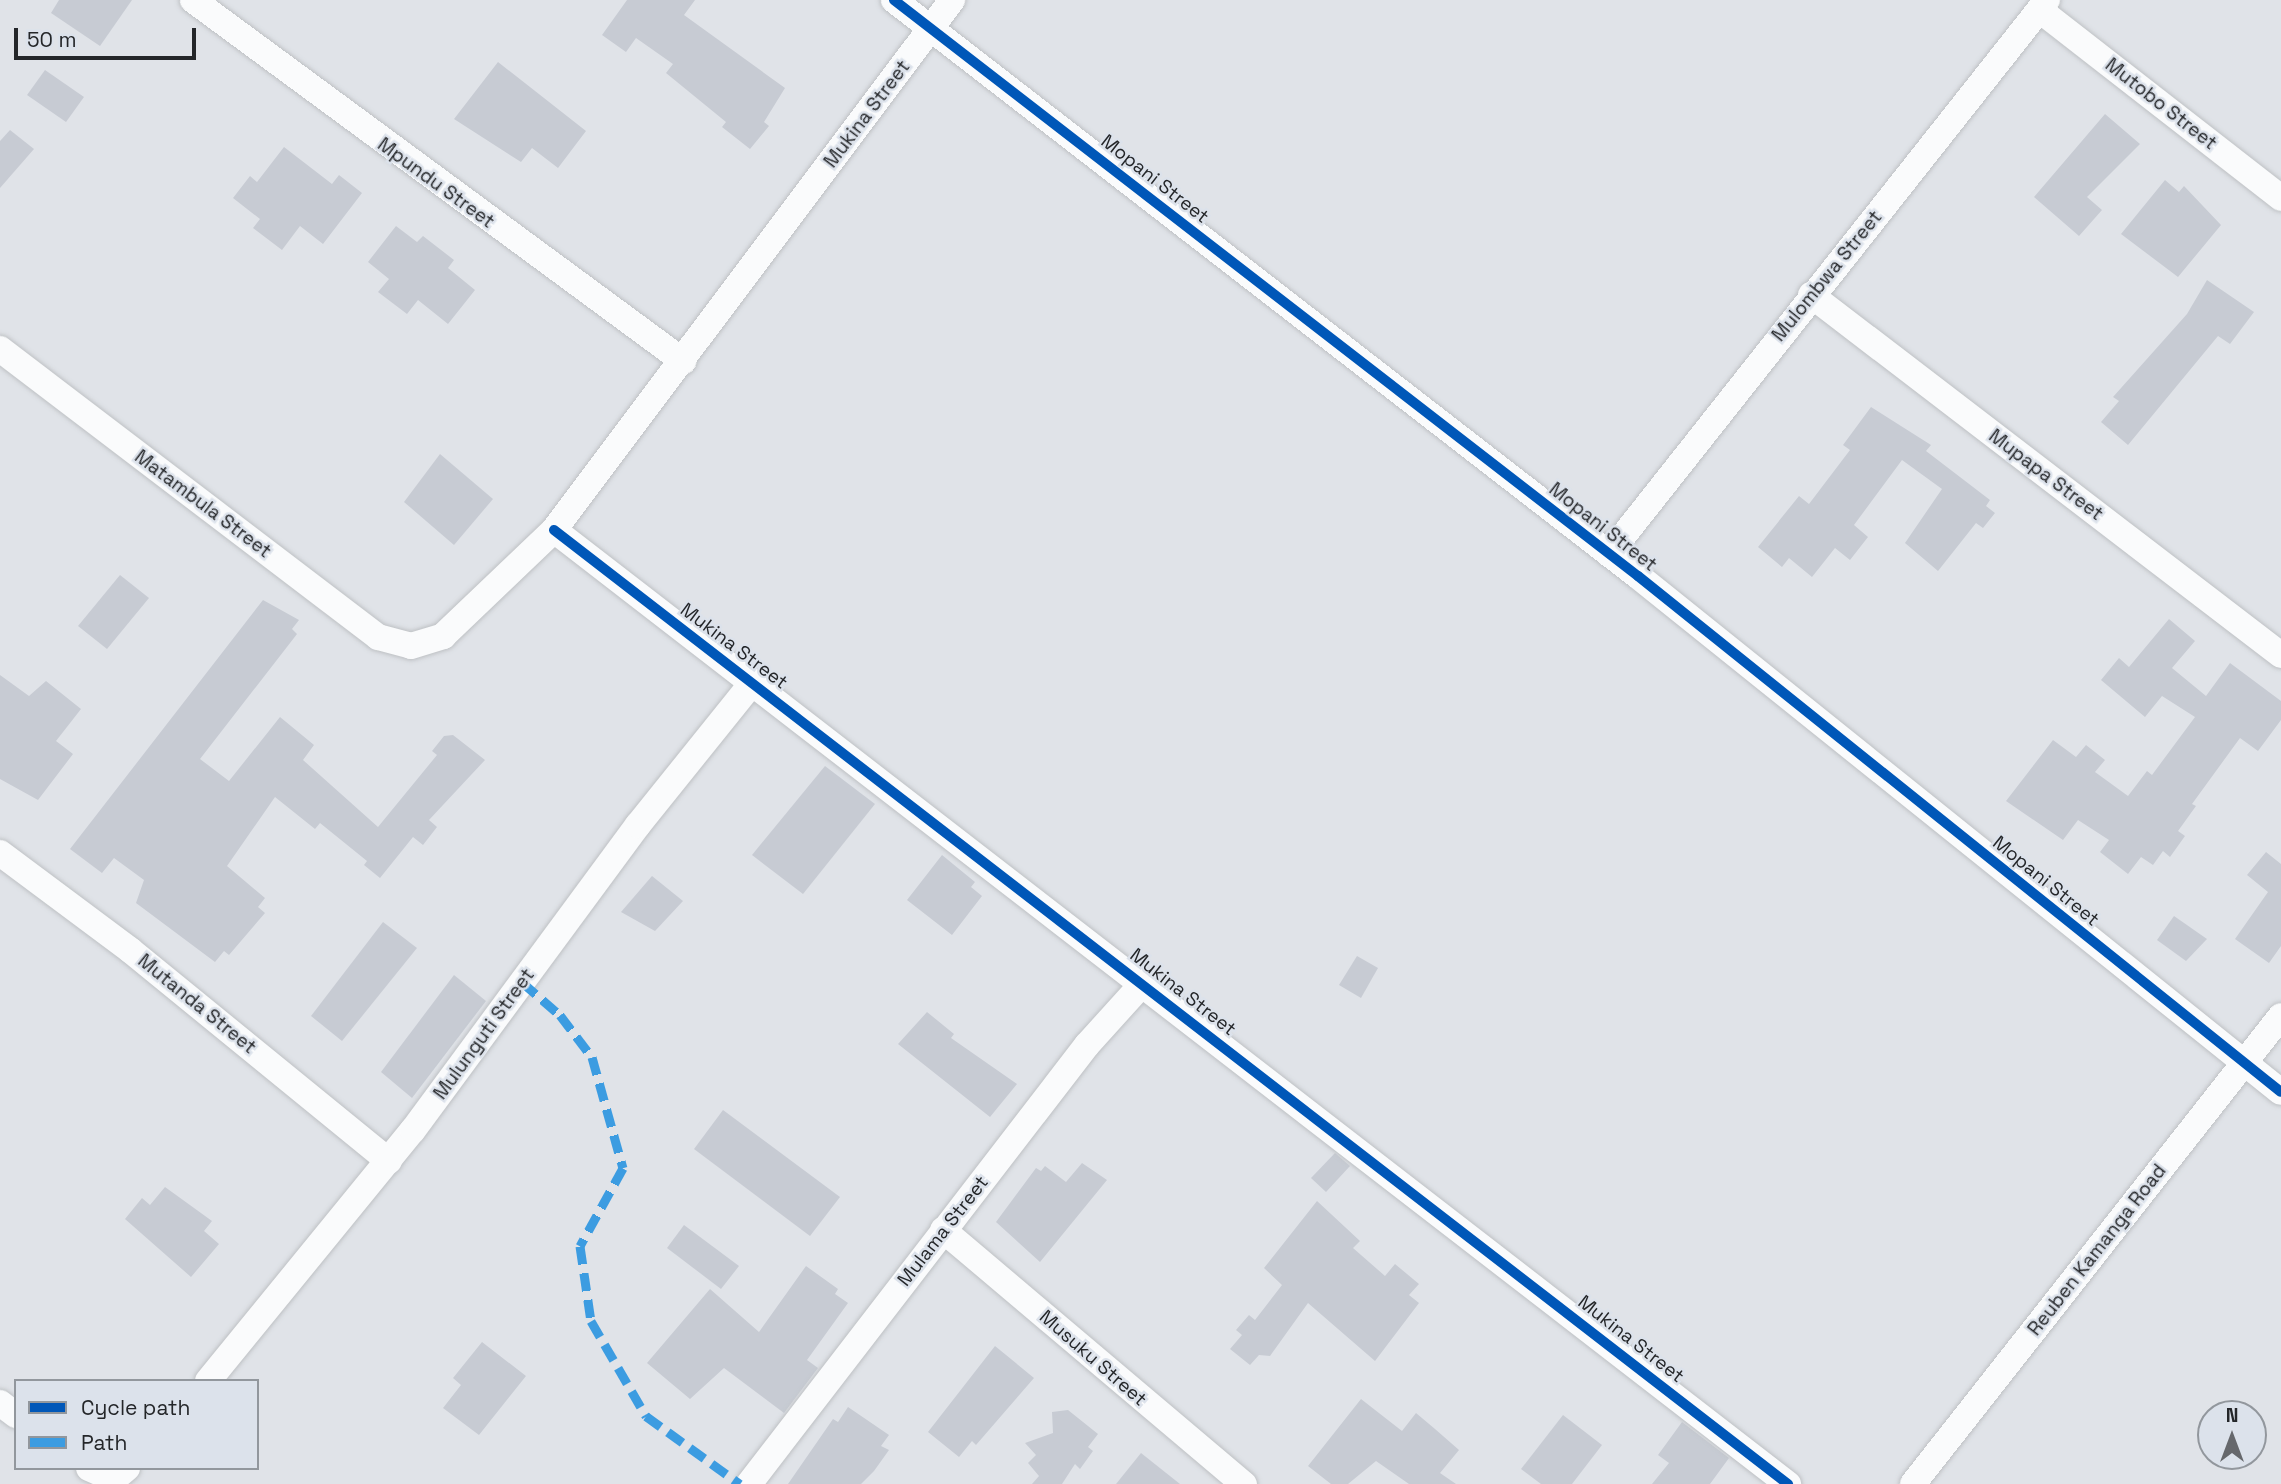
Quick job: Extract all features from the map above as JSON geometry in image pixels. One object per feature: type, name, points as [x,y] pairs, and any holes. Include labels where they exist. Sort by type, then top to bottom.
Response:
[{"type":"street","name":"Mpundu Street","points":[[193,0],[683,361]]},
{"type":"street","name":"Mopani Street","points":[[894,0],[1609,554],[2281,1092]]},
{"type":"street","name":"Mukina Street","points":[[411,646],[443,636],[554,530],[952,0]]},
{"type":"street","name":"Mutobo Street","points":[[2044,5],[2281,198]]},
{"type":"street","name":"Mulombwa Street","points":[[1609,554],[1811,295],[2044,5]]},
{"type":"street","name":"Mupapa Street","points":[[1811,295],[2281,655]]},
{"type":"street","name":"Matambula Street","points":[[0,349],[378,637],[411,646]]},
{"type":"street","name":"Mukina Street","points":[[554,530],[1788,1484]]},
{"type":"street","name":"Mulunguti Street","points":[[210,1379],[389,1161],[638,825],[753,682]]},
{"type":"street","name":"Mutanda Street","points":[[0,853],[130,950],[389,1161]]},
{"type":"street","name":"Mulama Street","points":[[749,1484],[1087,1045],[1143,983]]},
{"type":"street","name":"Reuben Kamanga Road","points":[[1913,1484],[2281,1016]]},
{"type":"street","name":"Musuku Street","points":[[943,1230],[1244,1484]]},
{"type":"street","points":[[99,1470],[120,1474]]},
{"type":"building","points":[[59,0],[132,0],[100,46],[51,13]]},
{"type":"building","points":[[627,0],[695,0],[684,15],[785,88],[764,122],[769,126],[750,149],[722,127],[726,122],[666,73],[673,64],[636,38],[626,52],[602,35]]},
{"type":"building","points":[[498,62],[586,131],[558,168],[532,148],[521,162],[454,119]]},
{"type":"building","points":[[45,70],[84,97],[66,122],[27,95]]},
{"type":"building","points":[[2105,114],[2140,144],[2087,197],[2102,210],[2079,236],[2034,197]]},
{"type":"building","points":[[10,130],[34,149],[0,188],[0,141]]},
{"type":"building","points":[[284,147],[332,184],[339,175],[362,193],[323,244],[300,226],[282,250],[253,228],[260,219],[233,198],[250,176],[257,182]]},
{"type":"building","points":[[2165,180],[2179,192],[2184,186],[2221,225],[2178,277],[2121,234]]},
{"type":"building","points":[[396,226],[417,242],[423,236],[454,260],[448,268],[475,290],[448,324],[418,300],[407,314],[378,292],[389,279],[368,262]]},
{"type":"building","points":[[2207,280],[2254,312],[2230,344],[2218,336],[2128,445],[2101,422],[2119,401],[2113,397],[2187,314]]},
{"type":"building","points":[[1871,407],[1931,445],[1926,451],[1990,500],[1986,506],[1995,513],[1983,528],[1976,523],[1938,571],[1905,543],[1942,489],[1902,460],[1854,525],[1868,537],[1850,560],[1835,548],[1812,577],[1789,558],[1782,567],[1758,547],[1799,496],[1809,504],[1850,450],[1843,445]]},
{"type":"building","points":[[440,454],[493,499],[454,545],[404,502]]},
{"type":"building","points":[[120,575],[149,598],[107,649],[78,626]]},
{"type":"building","points":[[263,600],[299,620],[292,629],[297,634],[200,759],[229,781],[280,717],[314,745],[303,760],[378,827],[437,755],[432,751],[444,736],[453,735],[485,760],[429,820],[437,827],[423,845],[413,837],[380,878],[364,865],[367,861],[320,823],[315,829],[275,797],[227,866],[265,898],[258,907],[265,913],[229,955],[224,951],[215,962],[136,903],[144,880],[114,858],[102,873],[70,849]]},
{"type":"building","points":[[2169,619],[2195,641],[2172,668],[2206,696],[2230,663],[2281,701],[2281,720],[2258,751],[2240,738],[2192,804],[2196,806],[2178,831],[2185,836],[2170,857],[2163,851],[2153,865],[2141,857],[2128,874],[2100,852],[2109,840],[2078,820],[2063,840],[2006,801],[2053,740],[2076,757],[2086,745],[2105,760],[2095,772],[2128,796],[2147,771],[2152,775],[2195,717],[2162,696],[2145,717],[2101,680],[2119,658],[2129,667]]},
{"type":"building","points":[[0,675],[29,696],[46,681],[81,709],[56,741],[73,754],[38,800],[0,779]]},
{"type":"building","points":[[825,766],[875,804],[803,894],[752,855]]},
{"type":"building","points":[[2266,852],[2281,864],[2281,946],[2269,963],[2235,939],[2268,892],[2247,875]]},
{"type":"building","points":[[942,855],[975,882],[971,887],[982,896],[952,935],[907,900]]},
{"type":"building","points":[[652,876],[683,901],[655,931],[621,912]]},
{"type":"building","points":[[2174,916],[2207,939],[2186,961],[2157,940]]},
{"type":"building","points":[[383,922],[417,948],[342,1041],[311,1016]]},
{"type":"building","points":[[1357,956],[1378,968],[1361,998],[1339,985]]},
{"type":"building","points":[[454,975],[486,1001],[412,1098],[381,1072]]},
{"type":"building","points":[[927,1012],[954,1034],[951,1038],[1017,1084],[990,1117],[898,1044]]},
{"type":"building","points":[[723,1110],[840,1197],[810,1236],[694,1149]]},
{"type":"building","points":[[1335,1153],[1350,1166],[1326,1192],[1311,1178]]},
{"type":"building","points":[[1082,1163],[1107,1180],[1040,1262],[996,1222],[1036,1168],[1041,1171],[1045,1166],[1066,1182]]},
{"type":"building","points":[[165,1187],[212,1221],[204,1231],[219,1244],[191,1277],[125,1219],[142,1198],[150,1205]]},
{"type":"building","points":[[1317,1201],[1360,1241],[1353,1248],[1385,1276],[1395,1264],[1419,1284],[1409,1295],[1419,1303],[1375,1361],[1308,1303],[1270,1356],[1259,1355],[1250,1365],[1230,1349],[1242,1335],[1236,1330],[1249,1315],[1255,1320],[1282,1285],[1264,1268]]},
{"type":"building","points":[[684,1225],[739,1266],[721,1289],[667,1248]]},
{"type":"building","points":[[806,1266],[838,1289],[835,1294],[848,1303],[807,1360],[818,1368],[784,1413],[724,1368],[690,1399],[647,1363],[710,1289],[759,1332]]},
{"type":"building","points":[[482,1342],[526,1376],[479,1435],[443,1408],[461,1385],[453,1378]]},
{"type":"building","points":[[995,1346],[1034,1378],[976,1445],[972,1441],[959,1457],[928,1432]]},
{"type":"building","points":[[1361,1399],[1402,1431],[1416,1413],[1459,1450],[1440,1473],[1456,1484],[1409,1484],[1376,1461],[1348,1484],[1331,1484],[1308,1466]]},
{"type":"building","points":[[848,1407],[889,1435],[881,1446],[889,1450],[874,1471],[861,1484],[788,1484],[833,1419],[838,1422]]},
{"type":"building","points":[[1068,1410],[1098,1434],[1088,1447],[1093,1451],[1080,1469],[1075,1464],[1062,1484],[1032,1484],[1039,1476],[1028,1463],[1036,1455],[1025,1443],[1053,1433],[1052,1412]]},
{"type":"building","points":[[1563,1415],[1602,1445],[1572,1484],[1541,1484],[1521,1469]]},
{"type":"building","points":[[1682,1422],[1729,1458],[1710,1484],[1652,1484],[1669,1463],[1658,1455]]},
{"type":"building","points":[[1141,1453],[1180,1484],[1116,1484]]},
{"type":"marked path","points":[[522,982],[560,1015],[592,1057],[623,1168],[580,1246],[591,1321],[646,1416],[740,1484]]},
{"type":"cycle path","points":[[894,0],[1638,576],[2281,1092]]},
{"type":"cycle path","points":[[554,530],[1788,1484]]}]
